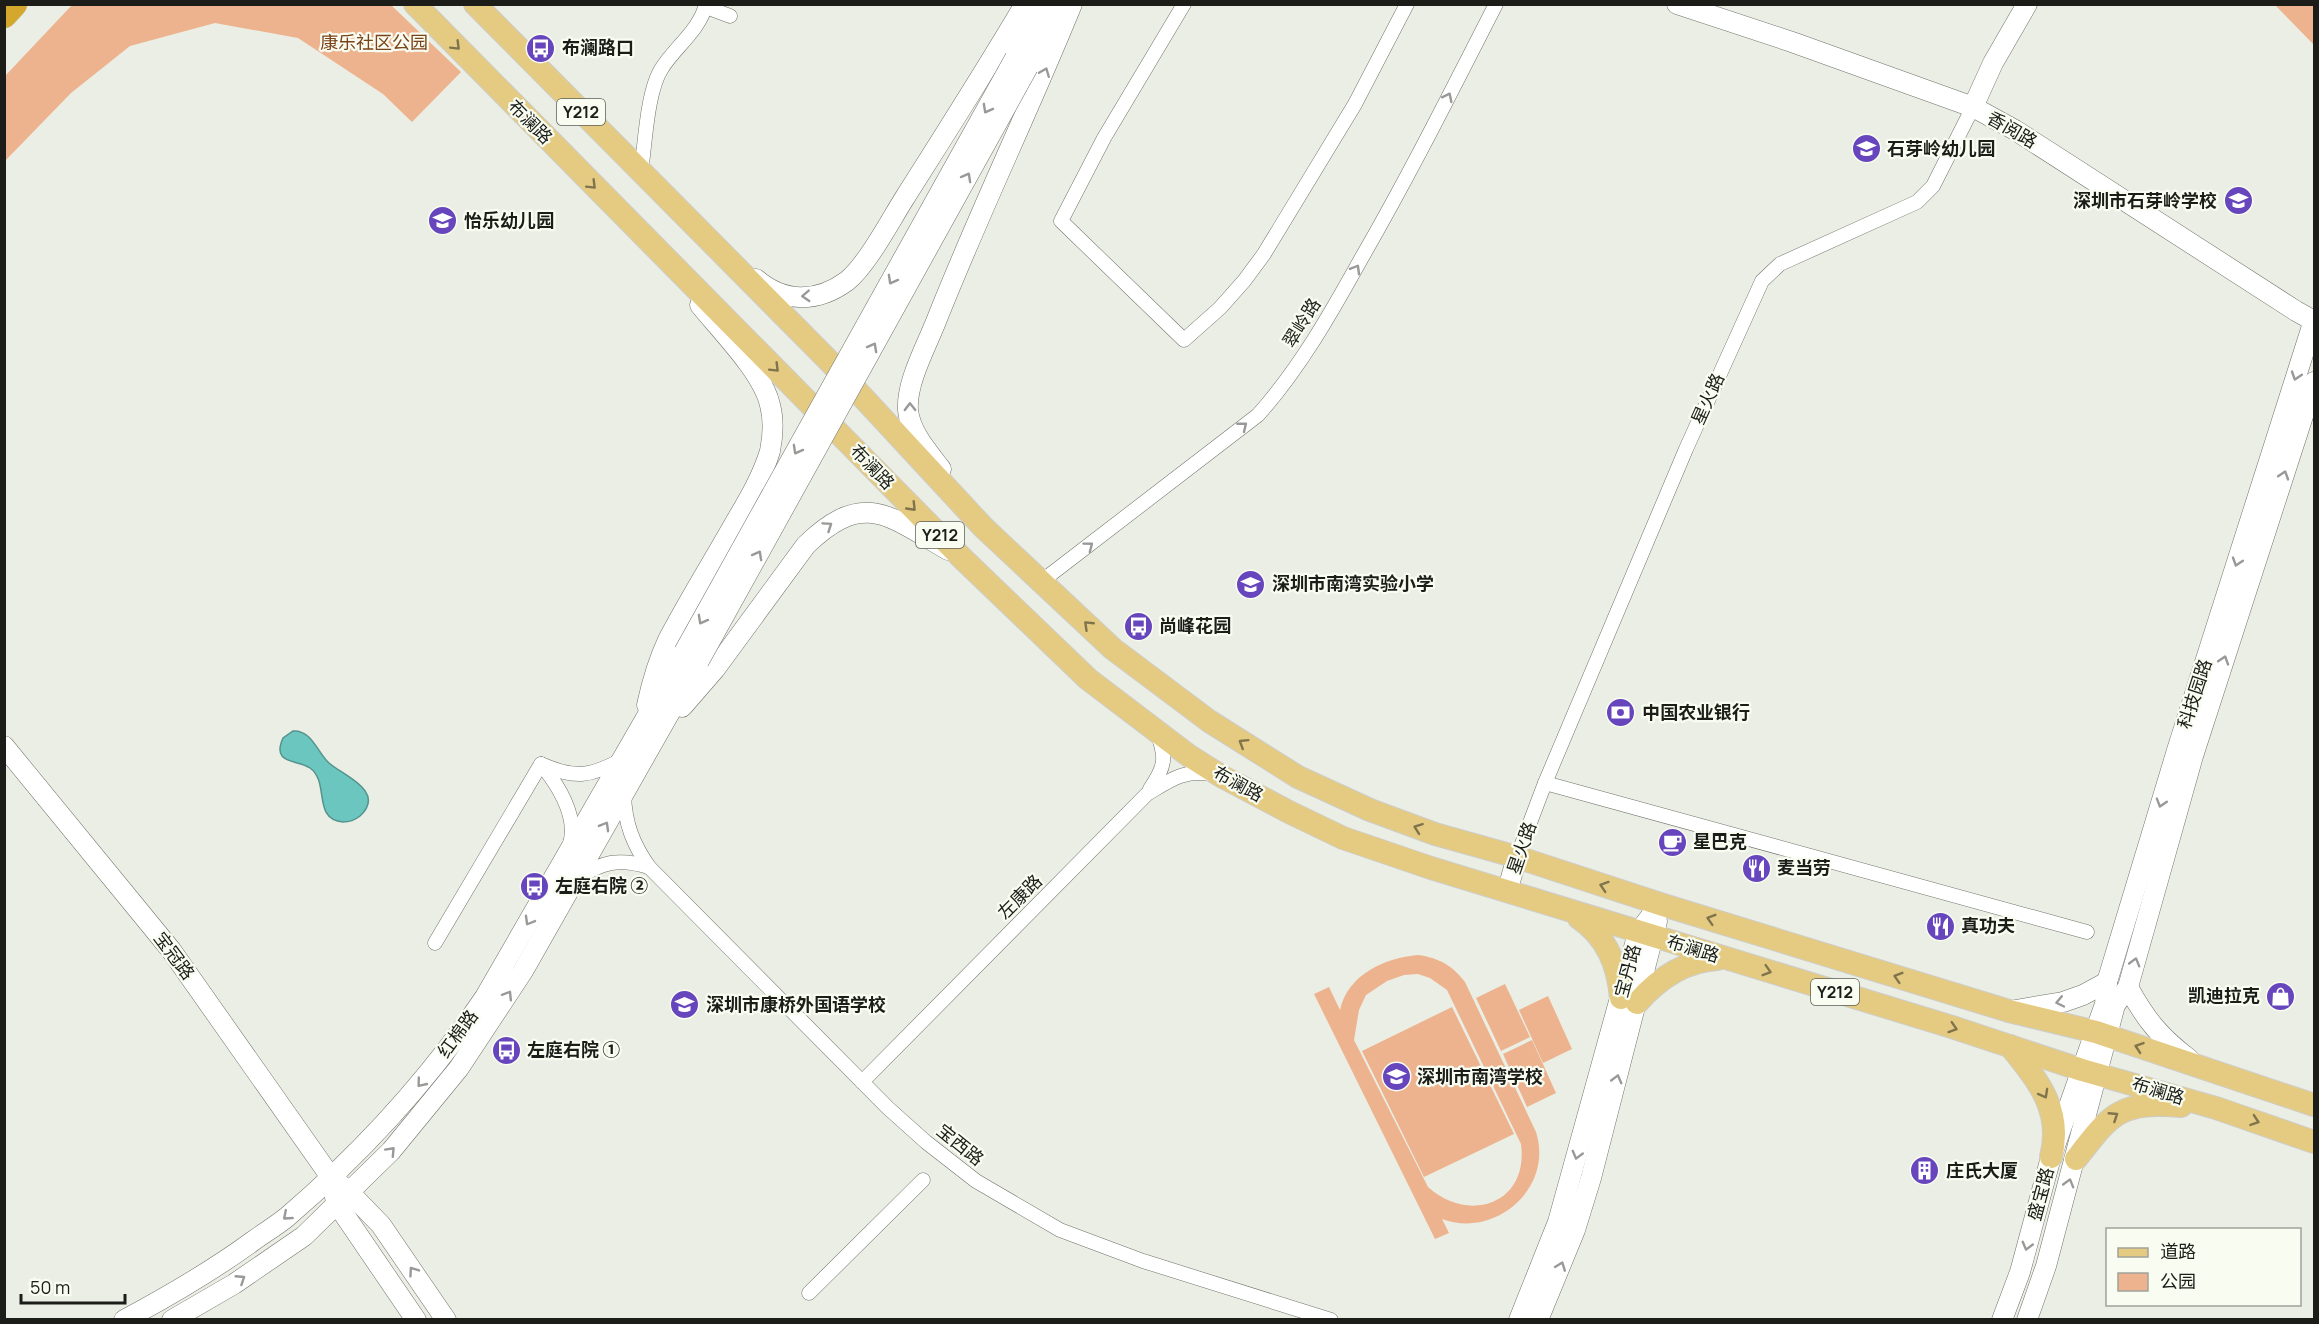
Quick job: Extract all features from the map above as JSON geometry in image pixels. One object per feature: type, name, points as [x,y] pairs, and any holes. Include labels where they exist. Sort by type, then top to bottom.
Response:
[{"type":"highway","points":[[4,15],[14,4]]},
{"type":"main road","name":"布澜路","points":[[415,4],[962,558],[1088,679],[1188,755],[1221,776],[1289,813],[1343,838],[1431,868],[2090,1072],[2216,1108],[2314,1142]]},
{"type":"main road","name":"布澜路","points":[[476,4],[832,364],[983,527],[1113,649],[1209,721],[1298,777],[1370,810],[1424,830],[2009,1011],[2101,1034],[2314,1105]]},
{"type":"main road","points":[[687,218],[760,282],[780,295],[802,298],[820,296],[835,289],[860,267],[1025,4]]},
{"type":"main road","points":[[1022,62],[1040,4]]},
{"type":"main road","points":[[1022,62],[1059,4]]},
{"type":"main road","points":[[983,527],[921,442],[911,422],[908,409],[913,381],[946,296],[1032,103],[1072,4]]},
{"type":"main road","name":"香阅路","points":[[1677,4],[1792,42],[1973,107],[2025,136],[2296,311],[2314,320]]},
{"type":"main road","name":"星火路","points":[[1973,107],[1993,63],[2027,4]]},
{"type":"main road","name":"红棉路","points":[[172,1320],[234,1284],[304,1236],[391,1151],[459,1068],[523,971],[624,793],[650,729],[1022,62]]},
{"type":"main road","points":[[650,729],[655,670],[668,640],[761,474],[770,450],[773,426],[770,405],[755,372],[653,246]]},
{"type":"main road","name":"科技园路","points":[[2090,1072],[2101,1034],[2107,982],[2182,736],[2314,320]]},
{"type":"main road","name":"科技园路","points":[[2101,1034],[2115,1005],[2128,987],[2193,756],[2314,382]]},
{"type":"main road","points":[[650,729],[715,669],[806,545],[820,531],[842,517],[864,512],[889,516],[962,558]]},
{"type":"main road","name":"红棉路","points":[[124,1320],[191,1282],[286,1218],[372,1137],[414,1092],[452,1045],[485,997],[622,760],[650,729]]},
{"type":"main road","name":"宝冠路","points":[[4,746],[171,950],[330,1176],[416,1320]]},
{"type":"main road","name":"星火路","points":[[1507,892],[1517,857]]},
{"type":"main road","name":"宝丹路","points":[[1538,1320],[1575,1230],[1591,1178],[1629,1000],[1646,935],[1660,904]]},
{"type":"main road","points":[[1570,912],[1589,925],[1602,939],[1612,957],[1629,1000],[1687,965],[1704,960],[1726,959]]},
{"type":"main road","points":[[2009,1011],[2063,1002],[2083,995],[2107,982]]},
{"type":"main road","points":[[2128,987],[2140,1010],[2167,1043],[2192,1066],[2171,1095]]},
{"type":"main road","name":"宝丹路","points":[[1519,1320],[1558,1222],[1629,1000]]},
{"type":"main road","points":[[2010,1046],[2038,1083],[2049,1104],[2054,1123],[2055,1140],[2051,1157]]},
{"type":"main road","name":"盛宝路","points":[[2002,1320],[2020,1272],[2051,1157],[2090,1072]]},
{"type":"main road","name":"盛宝路","points":[[2027,1320],[2046,1266],[2076,1159],[2090,1072]]},
{"type":"main road","points":[[2076,1159],[2109,1118],[2124,1110],[2156,1104],[2216,1108]]},
{"type":"main road","points":[[343,1198],[381,1225],[446,1320]]},
{"type":"street","points":[[1184,4],[1104,138],[1061,221],[1184,340],[1220,308],[1264,254],[1355,104],[1407,4]]},
{"type":"street","name":"翠岭路","points":[[1042,581],[1249,422],[1279,391],[1315,338],[1392,205],[1496,4]]},
{"type":"street","points":[[641,172],[652,97],[660,70],[703,16],[706,6],[730,16]]},
{"type":"street","name":"星火路","points":[[1517,857],[1545,783],[1686,449],[1750,302],[1762,281],[1780,264],[1917,202],[1933,186],[1973,107]]},
{"type":"street","points":[[1147,794],[1160,775],[1164,764],[1163,748],[1156,730]]},
{"type":"street","points":[[541,764],[560,773],[579,776],[599,772],[622,760]]},
{"type":"street","points":[[541,764],[555,781],[571,821],[572,838],[567,856]]},
{"type":"street","points":[[435,943],[541,764]]},
{"type":"street","name":"左康路","points":[[862,1082],[1147,794],[1178,776],[1188,773],[1221,776]]},
{"type":"street","points":[[1545,783],[2087,932]]},
{"type":"street","name":"宝西路","points":[[624,793],[624,814],[630,836],[649,867],[862,1082],[926,1142],[976,1181],[1060,1230],[1121,1254],[1331,1320]]},
{"type":"street","points":[[573,883],[599,866],[617,862],[632,862],[649,867]]},
{"type":"street","points":[[809,1293],[923,1180]]},
{"type":"green space","name":"康乐社区公园","points":[[72,5],[391,5],[461,72],[412,122],[383,94],[298,38],[215,23],[130,46],[71,93],[5,161],[5,76]]},
{"type":"green space","points":[[2275,5],[2314,5],[2314,45]]},
{"type":"green space","points":[[1418,955],[1439,960],[1455,971],[1465,982],[1536,1132],[1539,1153],[1536,1172],[1528,1189],[1516,1204],[1500,1215],[1482,1222],[1462,1223],[1442,1219],[1449,1233],[1435,1239],[1314,994],[1329,987],[1340,1010],[1344,997],[1359,978],[1381,964]],"holes":[[[1418,974],[1430,978],[1447,990],[1521,1144],[1521,1165],[1516,1181],[1506,1194],[1493,1202],[1478,1205],[1461,1204],[1444,1198],[1428,1187],[1354,1040],[1359,1010],[1366,995],[1387,981],[1404,975]]]},
{"type":"green space","points":[[1505,984],[1530,1037],[1501,1051],[1476,998]]},
{"type":"green space","points":[[1548,996],[1572,1049],[1543,1063],[1519,1010]]},
{"type":"green space","points":[[1452,1007],[1514,1134],[1424,1177],[1362,1051]]},
{"type":"green space","points":[[1532,1040],[1556,1093],[1527,1107],[1503,1054]]},
{"type":"water","points":[[293,731],[310,738],[329,763],[352,778],[365,791],[368,799],[367,807],[360,816],[343,822],[334,820],[328,815],[324,808],[316,774],[305,765],[287,760],[280,753],[283,738]]},
{"type":"place","name":"布澜路口","points":[[541,48]]},
{"type":"place","name":"石芽岭幼儿园","points":[[1866,149]]},
{"type":"place","name":"深圳市石芽岭学校","points":[[2238,201]]},
{"type":"place","name":"怡乐幼儿园","points":[[443,221]]},
{"type":"place","name":"深圳市南湾实验小学","points":[[1251,584]]},
{"type":"place","name":"尚峰花园","points":[[1138,626]]},
{"type":"place","name":"中国农业银行","points":[[1621,713]]},
{"type":"place","name":"星巴克","points":[[1672,842]]},
{"type":"place","name":"麦当劳","points":[[1756,868]]},
{"type":"place","name":"左庭右院 ②","points":[[534,886]]},
{"type":"place","name":"真功夫","points":[[1940,926]]},
{"type":"place","name":"凯迪拉克","points":[[2281,996]]},
{"type":"place","name":"深圳市康桥外国语学校","points":[[685,1005]]},
{"type":"place","name":"左庭右院 ①","points":[[506,1050]]},
{"type":"place","name":"深圳市南湾学校","points":[[1396,1077]]},
{"type":"place","name":"庄氏大厦","points":[[1925,1171]]}]
